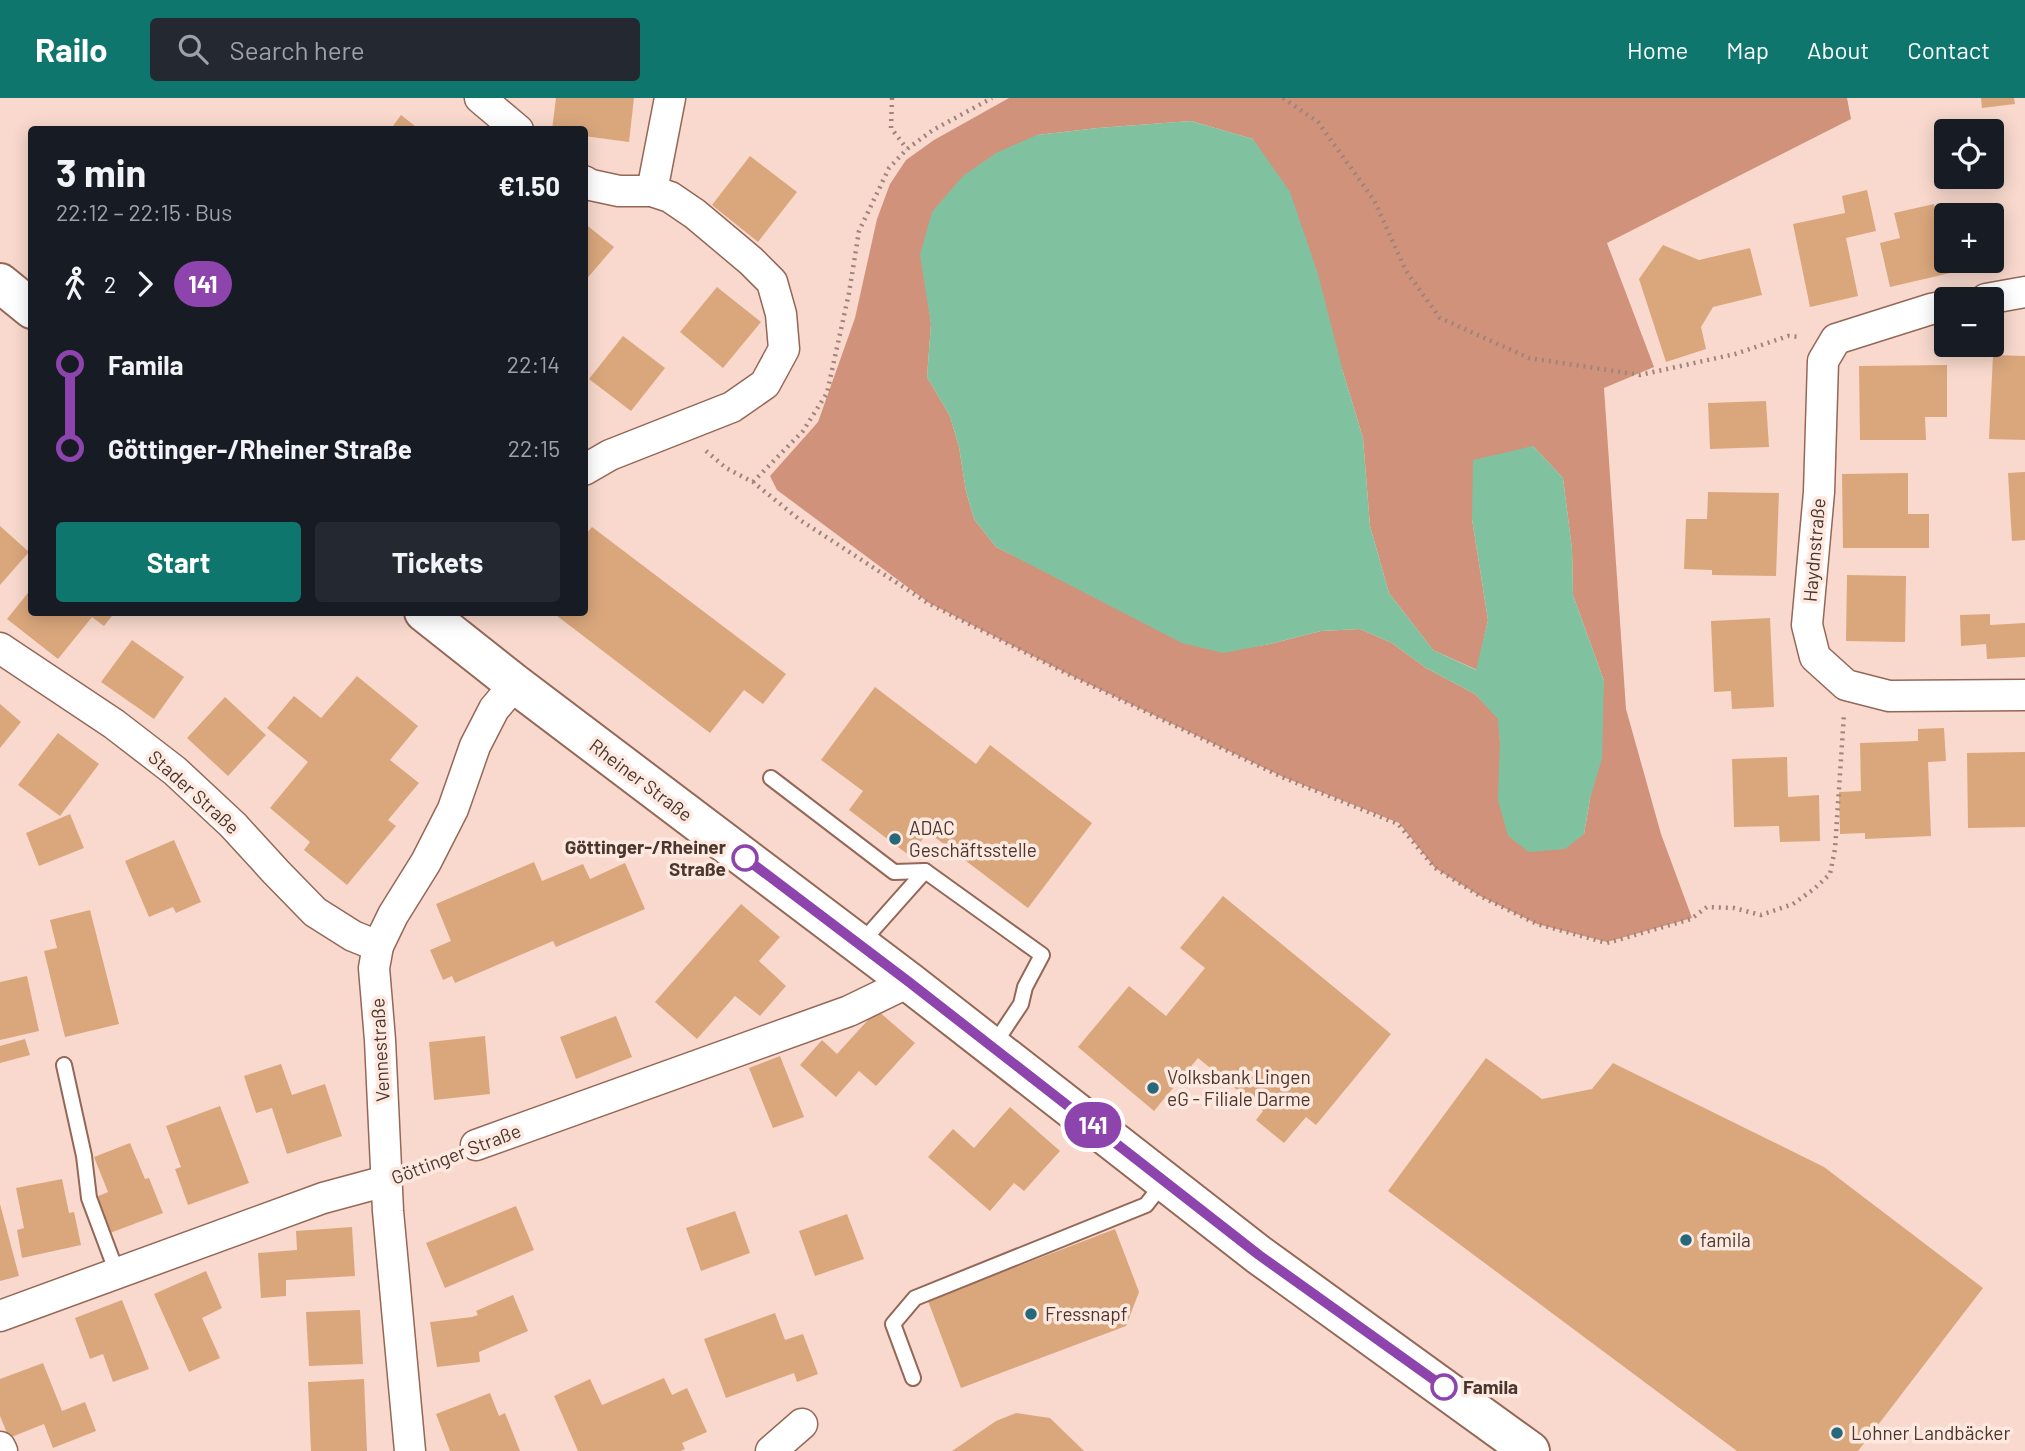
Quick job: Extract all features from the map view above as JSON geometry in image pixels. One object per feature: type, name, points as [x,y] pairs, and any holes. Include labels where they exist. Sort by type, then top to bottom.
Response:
[{"type":"main road","points":[[0,283],[28,306]]},
{"type":"main road","name":"Rheiner Straße","points":[[444,618],[515,684],[909,982],[1273,1265],[1530,1451]]},
{"type":"street","points":[[480,98],[513,126]]},
{"type":"street","points":[[652,191],[670,98]]},
{"type":"street","points":[[588,183],[619,191],[652,191],[670,197],[695,214],[751,261],[772,282],[781,314],[784,349],[765,384],[732,407],[610,455],[588,468]]},
{"type":"street","points":[[2004,296],[2025,292]]},
{"type":"street","points":[[1836,339],[1934,308]]},
{"type":"street","name":"Haydnstraße","points":[[1836,339],[1823,361],[1819,492],[1807,625],[1815,657],[1846,685],[1889,696],[2025,695]]},
{"type":"street","name":"Stader Straße","points":[[0,648],[114,724],[175,771],[233,825],[315,912],[353,936],[378,946]]},
{"type":"street","name":"Vennestraße","points":[[410,1451],[386,1181],[374,968],[378,946],[393,915],[426,862],[453,809],[481,733],[494,709],[515,684]]},
{"type":"street","name":"Göttinger Straße","points":[[476,1145],[849,1011],[909,982]]},
{"type":"street","name":"Göttinger Straße","points":[[0,1317],[323,1198],[386,1181]]},
{"type":"street","points":[[771,1451],[802,1424]]},
{"type":"lane","points":[[771,778],[894,872],[925,871],[1042,955],[1025,986],[1021,1004],[992,1047]]},
{"type":"lane","points":[[859,945],[925,871]]},
{"type":"lane","points":[[64,1065],[84,1156],[89,1198],[117,1273]]},
{"type":"lane","points":[[913,1378],[893,1324],[915,1298],[1146,1205],[1165,1181]]},
{"type":"path","points":[[892,98],[891,128],[907,149]]},
{"type":"path","points":[[753,482],[803,431],[827,393],[849,293],[859,231],[889,168],[907,149],[933,130],[992,98]]},
{"type":"path","points":[[1283,98],[1318,122],[1374,200],[1406,271],[1440,318],[1528,358],[1640,374],[1735,354],[1788,336],[1836,339]]},
{"type":"path","points":[[689,423],[700,446],[726,468],[753,482],[800,520],[928,603],[1282,777],[1398,824],[1435,868],[1480,896],[1537,924],[1607,943],[1691,919],[1707,907],[1734,908],[1761,915],[1793,904],[1830,874],[1835,849],[1846,685]]},
{"type":"path","name":"Göttinger Straße","points":[[386,1181],[476,1145]]},
{"type":"shaded area","points":[[1009,98],[1847,98],[1851,119],[1607,243],[1654,367],[1604,388],[1626,709],[1661,834],[1692,918],[1607,942],[1537,924],[1480,896],[1435,868],[1399,823],[1283,777],[1072,676],[929,603],[777,490],[770,476],[818,422],[855,318],[877,219],[890,184],[906,160],[934,140]],"holes":[[[1191,121],[1253,139],[1343,372],[1363,438],[1370,526],[1389,593],[1433,650],[1477,670],[1488,620],[1472,519],[1533,446],[1563,478],[1572,549],[1573,595],[1604,681],[1584,834],[1500,743],[1499,719],[1475,694],[1426,668],[1392,643],[1360,629],[1321,631],[1223,652],[996,547],[974,519],[950,416],[927,377],[931,324],[927,291],[1037,135]]]},
{"type":"shaded area","points":[[1191,121],[1253,139],[1290,192],[1318,274],[1363,438],[1370,526],[1389,593],[1433,650],[1476,670],[1488,620],[1472,519],[1473,460],[1533,446],[1563,478],[1572,549],[1573,595],[1604,681],[1602,758],[1590,799],[1584,834],[1565,849],[1529,852],[1508,836],[1498,800],[1498,719],[1475,694],[1426,668],[1392,643],[1360,629],[1321,631],[1223,653],[1182,643],[996,547],[974,519],[950,416],[927,377],[931,324],[920,255],[932,212],[963,176],[996,153],[1037,135]]},
{"type":"building","points":[[556,98],[634,98],[629,142],[588,137],[588,126],[552,126]]},
{"type":"building","points":[[1981,98],[2014,98],[2015,104],[1982,108]]},
{"type":"building","points":[[401,115],[415,126],[393,126]]},
{"type":"building","points":[[750,156],[797,192],[758,242],[712,205]]},
{"type":"building","points":[[1867,190],[1876,231],[1846,238],[1858,296],[1810,307],[1793,224],[1845,213],[1842,196]]},
{"type":"building","points":[[1934,204],[1934,273],[1950,273],[1890,287],[1880,243],[1900,238],[1894,213]]},
{"type":"building","points":[[588,226],[614,247],[588,277]]},
{"type":"building","points":[[1663,245],[1699,260],[1750,248],[1762,295],[1713,307],[1701,327],[1706,349],[1666,362],[1639,279]]},
{"type":"building","points":[[717,287],[761,322],[723,368],[680,332]]},
{"type":"building","points":[[623,336],[665,368],[631,411],[589,379]]},
{"type":"building","points":[[2025,356],[2025,440],[1989,439],[1993,357]]},
{"type":"building","points":[[1947,365],[1947,417],[1925,417],[1926,440],[1860,440],[1859,366]]},
{"type":"building","points":[[1766,401],[1769,447],[1710,449],[1708,403]]},
{"type":"building","points":[[2025,472],[2025,540],[2012,541],[2008,473]]},
{"type":"building","points":[[1908,473],[1908,514],[1929,514],[1929,548],[1843,548],[1842,474]]},
{"type":"building","points":[[1708,492],[1779,493],[1776,576],[1712,575],[1712,570],[1684,569],[1686,519],[1707,519]]},
{"type":"building","points":[[0,526],[28,553],[0,585]]},
{"type":"building","points":[[592,527],[786,674],[763,704],[744,690],[710,733],[557,616],[588,616],[588,532]]},
{"type":"building","points":[[1847,575],[1906,576],[1905,642],[1846,641]]},
{"type":"building","points":[[28,593],[28,616],[112,616],[104,626],[92,617],[58,659],[7,619]]},
{"type":"building","points":[[1990,614],[1990,625],[2025,623],[2025,657],[1987,659],[1986,644],[1961,646],[1960,615]]},
{"type":"building","points":[[1770,618],[1774,707],[1732,709],[1731,691],[1714,692],[1711,621]]},
{"type":"building","points":[[132,640],[184,677],[154,719],[101,682]]},
{"type":"building","points":[[357,676],[418,726],[390,760],[419,783],[388,820],[396,826],[347,885],[304,850],[310,842],[270,808],[308,762],[267,728],[294,696],[321,718]]},
{"type":"building","points":[[875,687],[976,764],[990,745],[1092,823],[1028,908],[928,832],[910,856],[849,810],[863,791],[821,760]]},
{"type":"building","points":[[225,697],[266,735],[228,776],[187,738]]},
{"type":"building","points":[[0,704],[21,722],[0,748]]},
{"type":"building","points":[[1944,728],[1946,761],[1928,762],[1931,836],[1865,839],[1865,833],[1840,834],[1839,792],[1861,791],[1860,743],[1918,741],[1918,729]]},
{"type":"building","points":[[58,733],[99,764],[60,816],[18,785]]},
{"type":"building","points":[[2025,752],[2025,827],[1968,828],[1967,753]]},
{"type":"building","points":[[1787,757],[1788,797],[1819,795],[1820,841],[1780,842],[1779,826],[1734,827],[1732,759]]},
{"type":"building","points":[[70,814],[84,848],[39,866],[26,833]]},
{"type":"building","points":[[174,840],[201,902],[176,913],[173,907],[149,917],[125,861]]},
{"type":"building","points":[[534,862],[542,881],[583,864],[590,879],[625,863],[645,909],[556,947],[553,941],[455,983],[452,976],[443,980],[430,950],[451,941],[436,904]]},
{"type":"building","points":[[1223,896],[1391,1034],[1316,1125],[1306,1117],[1284,1143],[1256,1120],[1263,1111],[1198,1058],[1154,1111],[1078,1047],[1129,986],[1166,1016],[1205,968],[1180,948]]},
{"type":"building","points":[[741,904],[780,937],[759,961],[786,986],[760,1016],[735,996],[697,1039],[655,1002]]},
{"type":"building","points":[[90,910],[119,1024],[65,1037],[44,951],[57,948],[50,920]]},
{"type":"building","points":[[27,976],[39,1031],[0,1040],[0,982]]},
{"type":"building","points":[[877,1010],[915,1043],[876,1086],[859,1071],[836,1097],[800,1065],[822,1040],[837,1054]]},
{"type":"building","points":[[616,1016],[632,1057],[576,1079],[560,1037]]},
{"type":"building","points":[[485,1036],[490,1094],[434,1100],[429,1042]]},
{"type":"building","points":[[25,1039],[30,1055],[0,1063],[0,1046]]},
{"type":"building","points":[[780,1056],[804,1117],[773,1128],[749,1068]]},
{"type":"building","name":"famila","points":[[1486,1058],[1542,1099],[1592,1089],[1613,1063],[1824,1167],[1983,1288],[1858,1451],[1737,1451],[1388,1191]]},
{"type":"building","points":[[281,1064],[292,1095],[325,1084],[342,1136],[287,1154],[272,1108],[256,1113],[244,1076]]},
{"type":"building","points":[[220,1106],[249,1183],[188,1205],[175,1169],[181,1167],[166,1126]]},
{"type":"building","points":[[1010,1107],[1060,1151],[1024,1191],[1014,1183],[990,1211],[928,1157],[953,1129],[974,1148]]},
{"type":"building","points":[[130,1143],[145,1179],[149,1178],[163,1213],[110,1233],[96,1197],[108,1192],[94,1157]]},
{"type":"building","points":[[62,1179],[69,1213],[74,1212],[81,1245],[22,1258],[17,1230],[24,1228],[16,1188]]},
{"type":"building","points":[[0,1204],[19,1276],[0,1281]]},
{"type":"building","points":[[516,1206],[534,1250],[445,1288],[426,1243]]},
{"type":"building","points":[[735,1211],[750,1253],[701,1271],[686,1228]]},
{"type":"building","points":[[847,1214],[864,1259],[815,1276],[799,1231]]},
{"type":"building","points":[[352,1227],[355,1276],[286,1280],[286,1296],[261,1298],[258,1253],[297,1250],[296,1231]]},
{"type":"building","name":"Fressnapf","points":[[1115,1229],[1139,1292],[1126,1326],[961,1388],[928,1301]]},
{"type":"building","points":[[206,1271],[222,1308],[202,1318],[220,1358],[189,1372],[154,1294]]},
{"type":"building","points":[[513,1295],[528,1331],[479,1352],[480,1362],[437,1367],[430,1322],[472,1317],[478,1315],[476,1311]]},
{"type":"building","points":[[122,1300],[149,1369],[113,1382],[103,1354],[90,1359],[75,1318]]},
{"type":"building","points":[[360,1310],[363,1364],[309,1366],[306,1312]]},
{"type":"building","points":[[775,1313],[785,1340],[803,1334],[818,1374],[797,1382],[794,1373],[726,1398],[704,1339]]},
{"type":"building","points":[[43,1363],[62,1411],[85,1402],[96,1431],[53,1448],[44,1424],[9,1438],[0,1416],[0,1379]]},
{"type":"building","points":[[664,1378],[672,1395],[687,1388],[707,1432],[682,1443],[685,1449],[681,1451],[578,1451],[554,1396],[590,1379],[602,1405]]},
{"type":"building","points":[[364,1379],[367,1451],[311,1451],[308,1382]]},
{"type":"building","points":[[490,1393],[499,1416],[505,1413],[520,1451],[450,1451],[436,1414]]},
{"type":"building","points":[[1016,1413],[1050,1418],[1084,1451],[952,1451],[996,1421]]},
{"type":"bus line","name":"141","points":[[745,858],[909,982],[1259,1255],[1444,1387]]},
{"type":"place","name":"ADAC Geschäftsstelle","points":[[895,839]]},
{"type":"place","name":"Göttinger-/Rheiner Straße","points":[[745,858]]},
{"type":"place","name":"Volksbank Lingen eG - Filiale Darme","points":[[1153,1088]]},
{"type":"place","name":"famila","points":[[1686,1240]]},
{"type":"place","name":"Fressnapf","points":[[1031,1314]]},
{"type":"place","name":"Famila","points":[[1444,1387]]},
{"type":"place","name":"Lohner Landbäcker","points":[[1837,1433]]}]
